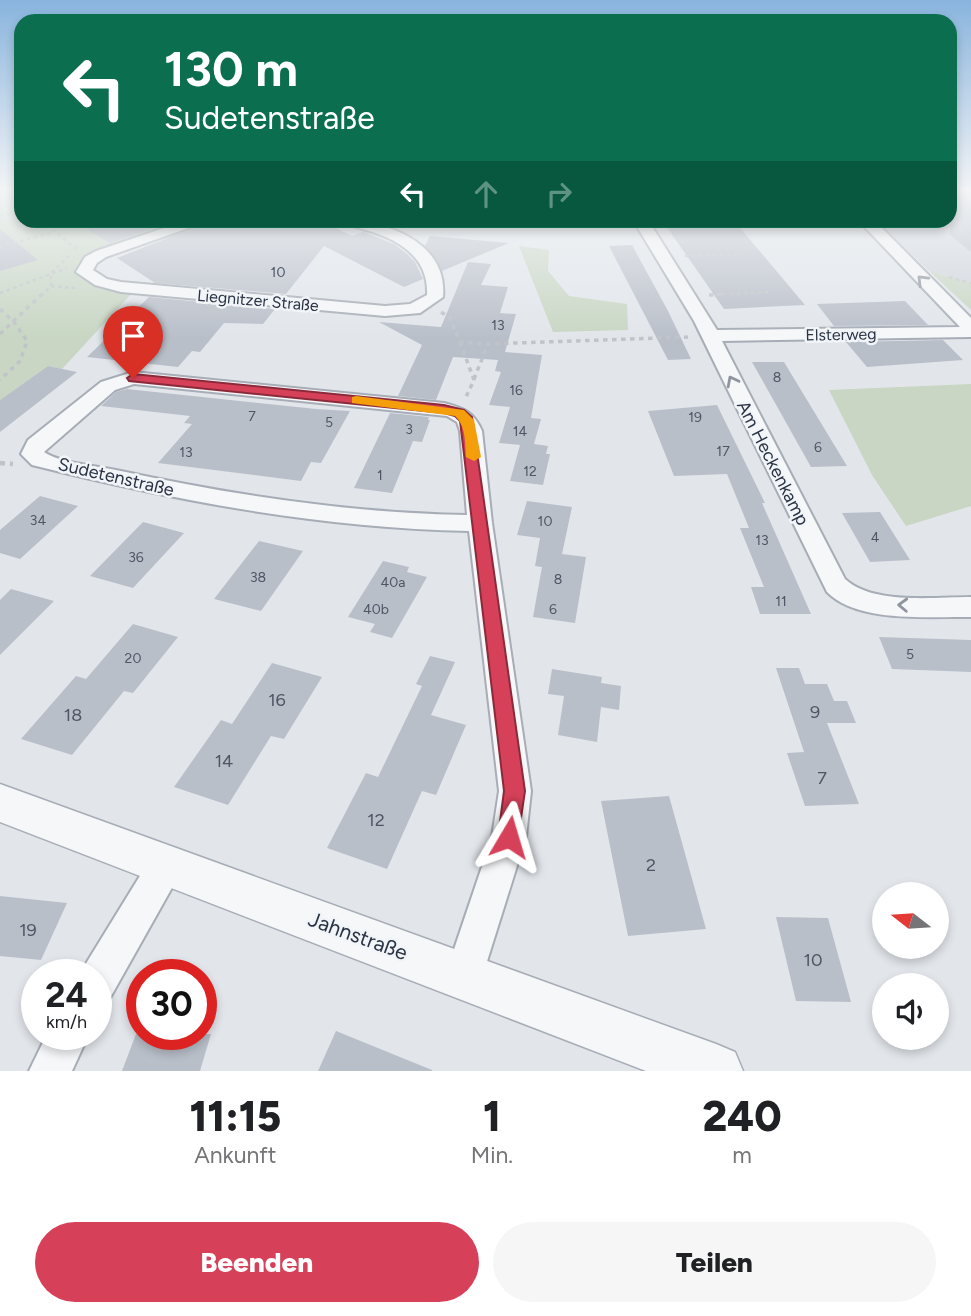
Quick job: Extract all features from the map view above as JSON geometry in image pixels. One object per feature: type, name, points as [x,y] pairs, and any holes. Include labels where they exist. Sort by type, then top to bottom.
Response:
[{"type":"street","name":"Liegnitzer Straße","points":[[147,238],[116,248],[91,260],[84,272],[101,282],[121,287],[170,292],[393,311],[414,309],[428,303]]},
{"type":"street","points":[[401,238],[418,248],[427,259],[436,288],[435,297],[428,303]]},
{"type":"street","name":"Am Heckenkamp","points":[[651,238],[710,337],[839,589],[854,598],[872,603],[971,607]]},
{"type":"street","points":[[882,238],[971,330]]},
{"type":"street","name":"Elsterweg","points":[[710,337],[971,330]]},
{"type":"street","name":"Sudetenstraße","points":[[459,413],[133,378],[108,386],[36,445],[32,454],[40,460],[158,488],[215,497],[375,519],[480,523]]},
{"type":"street","points":[[459,413],[467,420],[471,431],[480,523],[515,791],[509,837],[464,976]]},
{"type":"street","name":"Jahnstraße","points":[[0,803],[716,1071]]},
{"type":"street","points":[[111,959],[166,864]]},
{"type":"street","points":[[50,1071],[61,1050]]},
{"type":"path","points":[[0,247],[33,238]]},
{"type":"path","points":[[0,293],[51,273],[77,250],[62,238]]},
{"type":"path","points":[[663,257],[741,254]]},
{"type":"path","points":[[0,334],[51,286],[51,273]]},
{"type":"path","points":[[687,296],[771,292]]},
{"type":"path","points":[[428,303],[450,318],[474,380]]},
{"type":"path","points":[[0,309],[14,322],[27,341],[20,361],[0,380]]},
{"type":"path","points":[[460,342],[488,344],[710,337]]},
{"type":"path","points":[[459,413],[488,344]]},
{"type":"shaded area","points":[[894,238],[971,238],[971,283],[929,271]]},
{"type":"green space","points":[[0,238],[149,238],[116,248],[84,272],[134,291],[62,369],[48,366],[0,400]]},
{"type":"green space","points":[[519,246],[549,250],[548,271],[569,296],[627,304],[628,330],[553,332]]},
{"type":"green space","points":[[929,271],[971,283],[971,310]]},
{"type":"green space","points":[[971,384],[971,506],[906,526],[872,475],[829,390]]},
{"type":"building","points":[[0,238],[11,238],[38,260],[0,271]]},
{"type":"building","points":[[102,238],[125,238],[110,243]]},
{"type":"building","points":[[168,238],[378,238],[394,244],[407,254],[415,262],[423,279],[404,287],[324,246],[286,294],[155,283],[117,258]]},
{"type":"building","points":[[429,238],[509,243],[442,271],[425,246]]},
{"type":"building","points":[[674,238],[748,238],[805,305],[724,309]]},
{"type":"building","points":[[954,238],[971,238],[971,252]]},
{"type":"building","points":[[632,245],[691,359],[668,360],[609,246]]},
{"type":"building","points":[[468,262],[491,264],[481,285],[508,287],[500,313],[516,314],[505,352],[542,355],[531,418],[541,419],[534,444],[548,446],[546,454],[550,454],[543,485],[510,481],[520,445],[499,443],[510,407],[489,405],[501,372],[495,371],[498,360],[453,357],[436,400],[398,396],[422,345],[379,322],[441,327]]},
{"type":"building","points":[[149,297],[275,309],[263,324],[224,323],[200,352],[192,351],[178,367],[87,357]]},
{"type":"building","points":[[905,301],[928,325],[834,326],[817,304]]},
{"type":"building","points":[[943,340],[963,360],[867,367],[846,342]]},
{"type":"building","points":[[752,362],[784,362],[847,466],[811,467]]},
{"type":"building","points":[[48,366],[77,372],[0,432],[0,400]]},
{"type":"building","points":[[127,389],[350,411],[321,463],[311,462],[301,481],[158,463],[192,424],[184,423],[190,416],[101,406],[116,392]]},
{"type":"building","points":[[717,405],[765,503],[762,503],[811,614],[760,614],[751,587],[764,587],[740,528],[749,528],[727,474],[674,476],[648,411]]},
{"type":"building","points":[[390,413],[429,417],[422,442],[413,441],[392,493],[354,488]]},
{"type":"building","points":[[40,496],[78,506],[20,559],[0,553],[0,530]]},
{"type":"building","points":[[527,501],[572,507],[562,554],[586,557],[575,623],[533,617],[542,567],[535,566],[540,538],[517,535]]},
{"type":"building","points":[[880,512],[910,560],[870,562],[842,513]]},
{"type":"building","points":[[143,522],[184,533],[133,588],[90,576]]},
{"type":"building","points":[[259,541],[303,551],[261,611],[214,599]]},
{"type":"building","points":[[383,561],[409,567],[407,572],[427,577],[392,638],[370,632],[375,624],[348,617]]},
{"type":"building","points":[[11,589],[54,601],[0,655],[0,600]]},
{"type":"building","points":[[133,624],[178,637],[133,693],[124,691],[72,755],[21,739],[76,676],[86,679]]},
{"type":"building","points":[[879,637],[971,640],[971,672],[892,669]]},
{"type":"building","points":[[430,656],[455,662],[431,715],[466,725],[436,795],[422,791],[387,869],[327,848],[366,773],[378,777],[422,686],[416,684]]},
{"type":"building","points":[[272,663],[322,677],[284,739],[271,736],[228,805],[174,787],[221,720],[232,724]]},
{"type":"building","points":[[776,668],[799,668],[805,684],[827,684],[834,701],[847,701],[856,723],[827,723],[859,804],[805,806],[787,753],[804,752]]},
{"type":"building","points":[[552,669],[602,677],[601,683],[621,686],[619,710],[601,707],[597,742],[558,735],[564,696],[548,694]]},
{"type":"building","points":[[669,796],[706,929],[628,936],[601,801]]},
{"type":"building","points":[[0,896],[67,903],[41,959],[0,956]]},
{"type":"building","points":[[776,917],[828,918],[851,1002],[796,1001]]},
{"type":"building","points":[[336,1031],[432,1070],[432,1071],[318,1071]]},
{"type":"building","points":[[130,1050],[206,1050],[200,1071],[122,1071]]},
{"type":"slow traffic","points":[[356,400],[459,413],[467,420],[471,431],[474,457]]},
{"type":"route","points":[[133,378],[444,409],[459,413],[467,420],[471,431],[480,523],[515,791],[509,837]]}]
